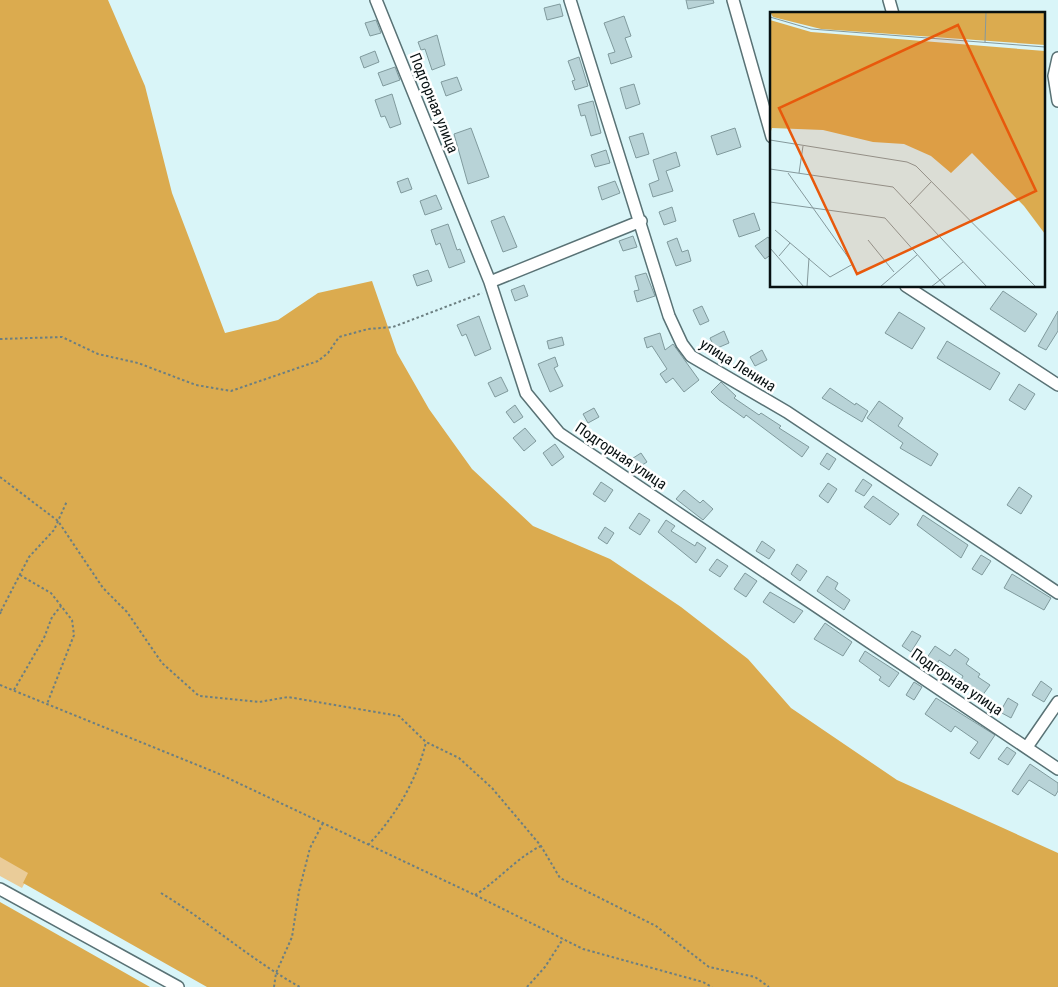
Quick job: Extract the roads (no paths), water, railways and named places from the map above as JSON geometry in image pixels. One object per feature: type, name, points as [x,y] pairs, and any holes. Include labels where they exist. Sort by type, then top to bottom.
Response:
[{"type":"street","name":"Подгорная улица","points":[[376,0],[490,286],[526,392],[559,433],[1058,769]]},
{"type":"street","name":"улица Ленина","points":[[570,0],[641,221],[669,316],[682,344],[691,356],[787,412],[1058,593]]},
{"type":"street","points":[[733,0],[770,130]]},
{"type":"street","points":[[1057,58],[1054,76],[1058,101]]},
{"type":"street","points":[[490,286],[641,221]]},
{"type":"street","points":[[909,288],[1058,385]]},
{"type":"street","points":[[1027,747],[1058,702]]},
{"type":"street","points":[[0,889],[178,987]]}]
